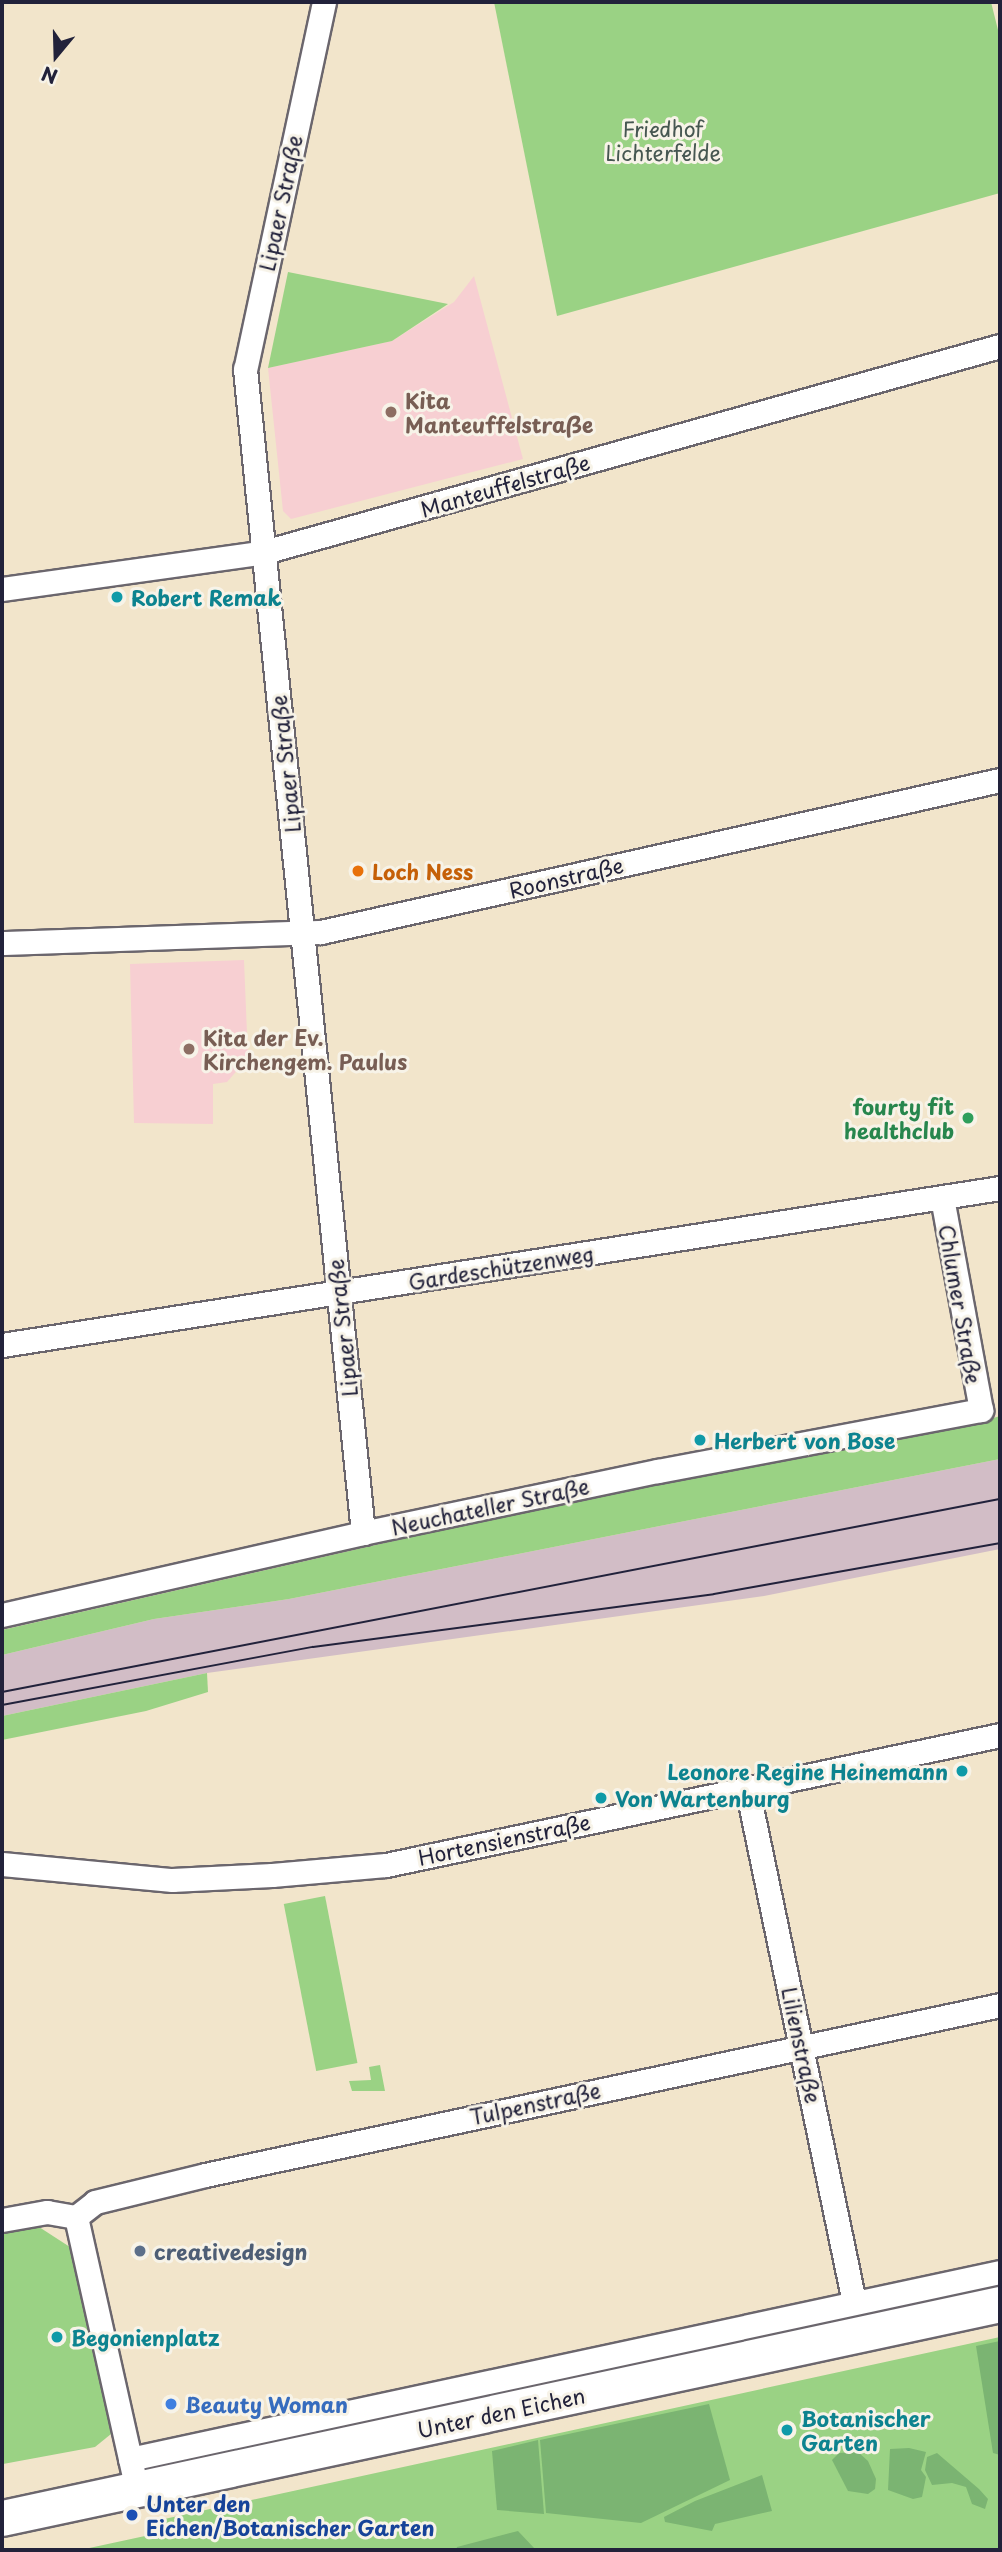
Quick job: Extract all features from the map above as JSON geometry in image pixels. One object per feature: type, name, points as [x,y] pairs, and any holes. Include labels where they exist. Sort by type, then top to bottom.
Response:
[{"type":"main road","name":"Unter den Eichen","points":[[2,2518],[134,2474],[1000,2304]]},
{"type":"street","name":"Lipaer Straße","points":[[324,2],[246,369],[363,1533]]},
{"type":"street","name":"Manteuffelstraße","points":[[2,589],[264,552],[1000,346]]},
{"type":"street","name":"Roonstraße","points":[[2,943],[302,933],[348,926],[1000,780]]},
{"type":"street","name":"Gardeschützenweg","points":[[2,1345],[1000,1188]]},
{"type":"street","name":"Chlumer Straße","points":[[942,1198],[981,1410]]},
{"type":"street","name":"Neuchateller Straße","points":[[2,1615],[363,1533],[658,1471],[981,1410]]},
{"type":"street","name":"Hortensienstraße","points":[[2,1864],[172,1880],[320,1872],[386,1864],[1000,1735]]},
{"type":"street","name":"Lilienstraße","points":[[747,1788],[803,2047],[853,2302]]},
{"type":"street","name":"Tulpenstraße","points":[[76,2217],[95,2202],[205,2175],[1000,2005]]},
{"type":"street","points":[[2,2220],[47,2212],[76,2217],[134,2474]]},
{"type":"street","name":"Unter den Eichen","points":[[134,2474],[853,2302],[1000,2272]]},
{"type":"shaded area","name":"Kita Manteuffelstraße","points":[[474,276],[523,459],[291,519],[283,511],[268,368],[392,341],[454,302]]},
{"type":"shaded area","name":"Kita der Ev. Kirchengem. Paulus","points":[[244,960],[248,1058],[227,1082],[213,1084],[213,1124],[134,1123],[130,964]]},
{"type":"shaded area","points":[[1000,1459],[1000,1549],[764,1596],[207,1673],[2,1716],[2,1655],[154,1619],[289,1599]]},
{"type":"green space","name":"Friedhof Lichterfelde","points":[[494,2],[991,2],[1000,38],[1000,193],[557,316]]},
{"type":"green space","points":[[288,272],[448,304],[392,341],[268,368]]},
{"type":"green space","points":[[1000,1416],[1000,1459],[289,1599],[154,1619],[2,1655],[2,1630],[604,1493],[970,1425]]},
{"type":"green space","points":[[207,1673],[208,1692],[146,1711],[2,1740],[2,1716]]},
{"type":"green space","points":[[325,1896],[357,2063],[316,2071],[284,1904]]},
{"type":"green space","points":[[380,2065],[385,2091],[352,2091],[349,2081],[371,2080],[369,2067]]},
{"type":"green space","name":"Begonienplatz","points":[[36,2225],[73,2249],[111,2434],[95,2447],[3,2464],[2,2232]]},
{"type":"green space","name":"Botanischer Garten","points":[[1000,2337],[1000,2550],[80,2550],[145,2536],[146,2523]]},
{"type":"green space","points":[[1000,2341],[1000,2455],[993,2453],[976,2346]]},
{"type":"green space","points":[[709,2404],[730,2480],[641,2523],[546,2513],[540,2440]]},
{"type":"green space","points":[[538,2440],[544,2514],[497,2510],[492,2451]]},
{"type":"green space","points":[[909,2448],[926,2452],[921,2470],[926,2477],[922,2497],[913,2499],[888,2490],[890,2449]]},
{"type":"green space","points":[[858,2452],[868,2461],[876,2479],[875,2489],[868,2494],[848,2491],[832,2460],[839,2453]]},
{"type":"green space","points":[[937,2453],[988,2499],[985,2509],[972,2504],[966,2487],[952,2483],[932,2485],[925,2470],[927,2457]]},
{"type":"green space","points":[[762,2475],[772,2511],[715,2524],[712,2531],[665,2522],[664,2517],[695,2501]]},
{"type":"green space","points":[[518,2531],[536,2550],[456,2550],[457,2547]]},
{"type":"tram line","points":[[2,1692],[1000,1499]]},
{"type":"tram line","points":[[2,1705],[313,1647],[714,1594],[1000,1543]]},
{"type":"place","name":"Kita Manteuffelstraße","points":[[391,412]]},
{"type":"place","name":"Robert Remak","points":[[117,597]]},
{"type":"place","name":"Loch Ness","points":[[358,871]]},
{"type":"place","name":"Kita der Ev. Kirchengem. Paulus","points":[[189,1049]]},
{"type":"place","name":"fourty fit healthclub","points":[[968,1118]]},
{"type":"place","name":"Herbert von Bose","points":[[700,1440]]},
{"type":"place","name":"Leonore Regine Heinemann","points":[[962,1771]]},
{"type":"place","name":"Von Wartenburg","points":[[601,1798]]},
{"type":"place","name":"creativedesign","points":[[140,2251]]},
{"type":"place","name":"Begonienplatz","points":[[57,2337]]},
{"type":"place","name":"Beauty Woman","points":[[171,2404]]},
{"type":"place","name":"Botanischer Garten","points":[[787,2430]]},
{"type":"place","name":"Unter den Eichen/Botanischer Garten","points":[[132,2515]]}]
